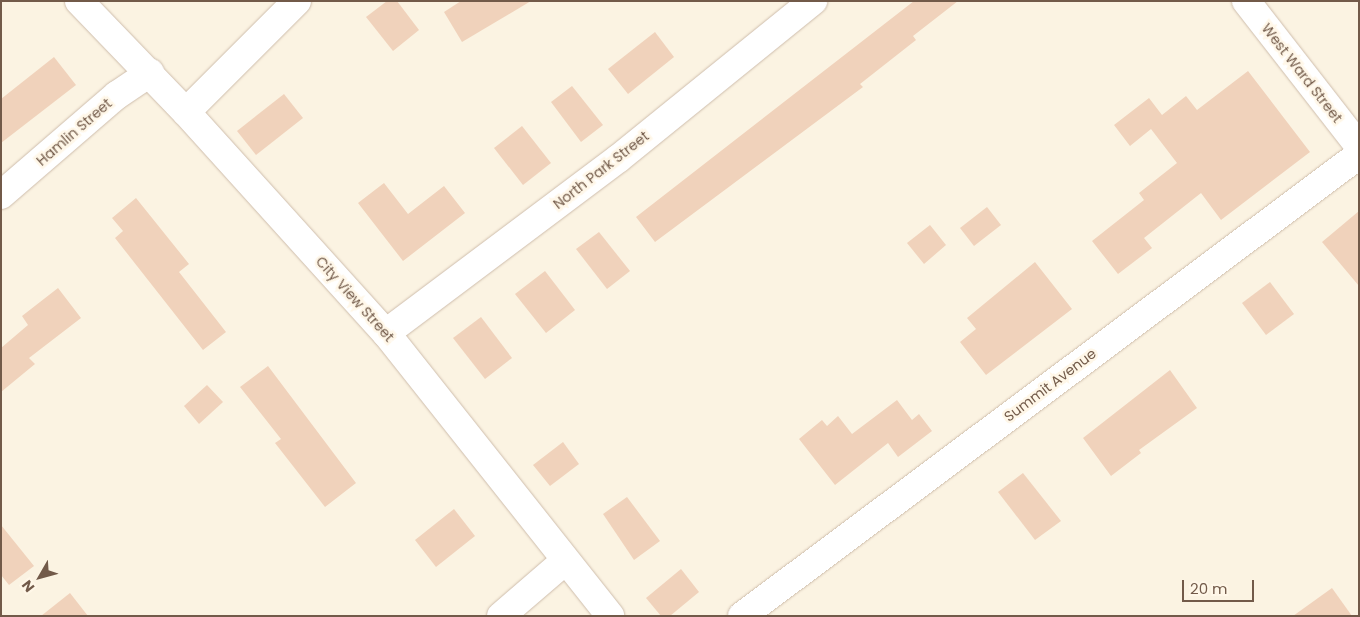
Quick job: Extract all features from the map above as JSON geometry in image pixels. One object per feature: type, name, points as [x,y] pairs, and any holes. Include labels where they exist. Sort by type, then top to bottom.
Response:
[{"type":"street","name":"City View Street","points":[[79,1],[150,73],[386,333],[610,616]]},
{"type":"street","points":[[186,112],[297,1]]},
{"type":"street","name":"North Park Street","points":[[386,333],[619,158],[813,1]]},
{"type":"street","name":"West Ward Street","points":[[1246,1],[1359,146]]},
{"type":"street","name":"Hamlin Street","points":[[1,195],[117,94],[150,73]]},
{"type":"street","name":"Summit Avenue","points":[[742,616],[1359,155]]},
{"type":"street","points":[[502,616],[566,561]]},
{"type":"building","points":[[387,1],[397,1],[419,30],[393,51],[366,17]]},
{"type":"building","points":[[461,1],[531,1],[462,42],[444,12]]},
{"type":"building","points":[[914,1],[958,1],[913,36],[916,40],[860,84],[863,87],[655,242],[636,217]]},
{"type":"building","points":[[655,32],[674,57],[628,94],[608,69]]},
{"type":"building","points":[[54,57],[76,85],[1,143],[1,99]]},
{"type":"building","points":[[1248,71],[1310,152],[1221,220],[1201,193],[1144,238],[1152,248],[1118,274],[1092,241],[1144,200],[1139,193],[1177,163],[1151,129],[1130,146],[1114,125],[1149,98],[1162,115],[1186,96],[1197,110]]},
{"type":"building","points":[[572,86],[603,125],[581,142],[551,102]]},
{"type":"building","points":[[284,94],[303,118],[256,155],[237,131]]},
{"type":"building","points":[[522,126],[551,163],[523,185],[494,148]]},
{"type":"building","points":[[384,183],[408,214],[444,186],[465,213],[403,261],[358,203]]},
{"type":"building","points":[[136,198],[189,264],[179,272],[226,332],[203,350],[115,238],[123,231],[112,218]]},
{"type":"building","points":[[987,207],[1001,225],[974,246],[960,228]]},
{"type":"building","points":[[1359,211],[1359,286],[1322,242]]},
{"type":"building","points":[[930,225],[946,245],[924,264],[907,243]]},
{"type":"building","points":[[599,232],[630,271],[607,289],[576,249]]},
{"type":"building","points":[[1035,262],[1072,309],[986,375],[960,342],[976,329],[967,318]]},
{"type":"building","points":[[545,271],[575,310],[546,333],[515,294]]},
{"type":"building","points":[[1270,282],[1294,314],[1266,335],[1242,303]]},
{"type":"building","points":[[58,288],[81,318],[29,358],[35,364],[1,392],[1,348],[28,325],[22,316]]},
{"type":"building","points":[[481,317],[512,358],[485,379],[453,338]]},
{"type":"building","points":[[268,366],[356,483],[325,507],[275,443],[281,439],[240,387]]},
{"type":"building","points":[[1170,370],[1197,408],[1139,450],[1141,453],[1111,476],[1083,438]]},
{"type":"building","points":[[207,385],[223,402],[199,424],[184,406]]},
{"type":"building","points":[[897,400],[912,420],[919,414],[932,431],[898,457],[888,443],[835,485],[799,439],[822,420],[827,426],[838,416],[852,434]]},
{"type":"building","points":[[563,442],[579,464],[550,486],[533,465]]},
{"type":"building","points":[[1023,473],[1061,521],[1035,540],[998,492]]},
{"type":"building","points":[[627,497],[660,541],[634,560],[603,514]]},
{"type":"building","points":[[454,509],[475,536],[436,567],[415,540]]},
{"type":"building","points":[[1,525],[34,566],[9,585],[1,575]]},
{"type":"building","points":[[681,569],[699,592],[670,616],[661,616],[646,598]]},
{"type":"building","points":[[1332,588],[1352,616],[1293,616]]},
{"type":"building","points":[[70,593],[88,616],[41,616]]}]
